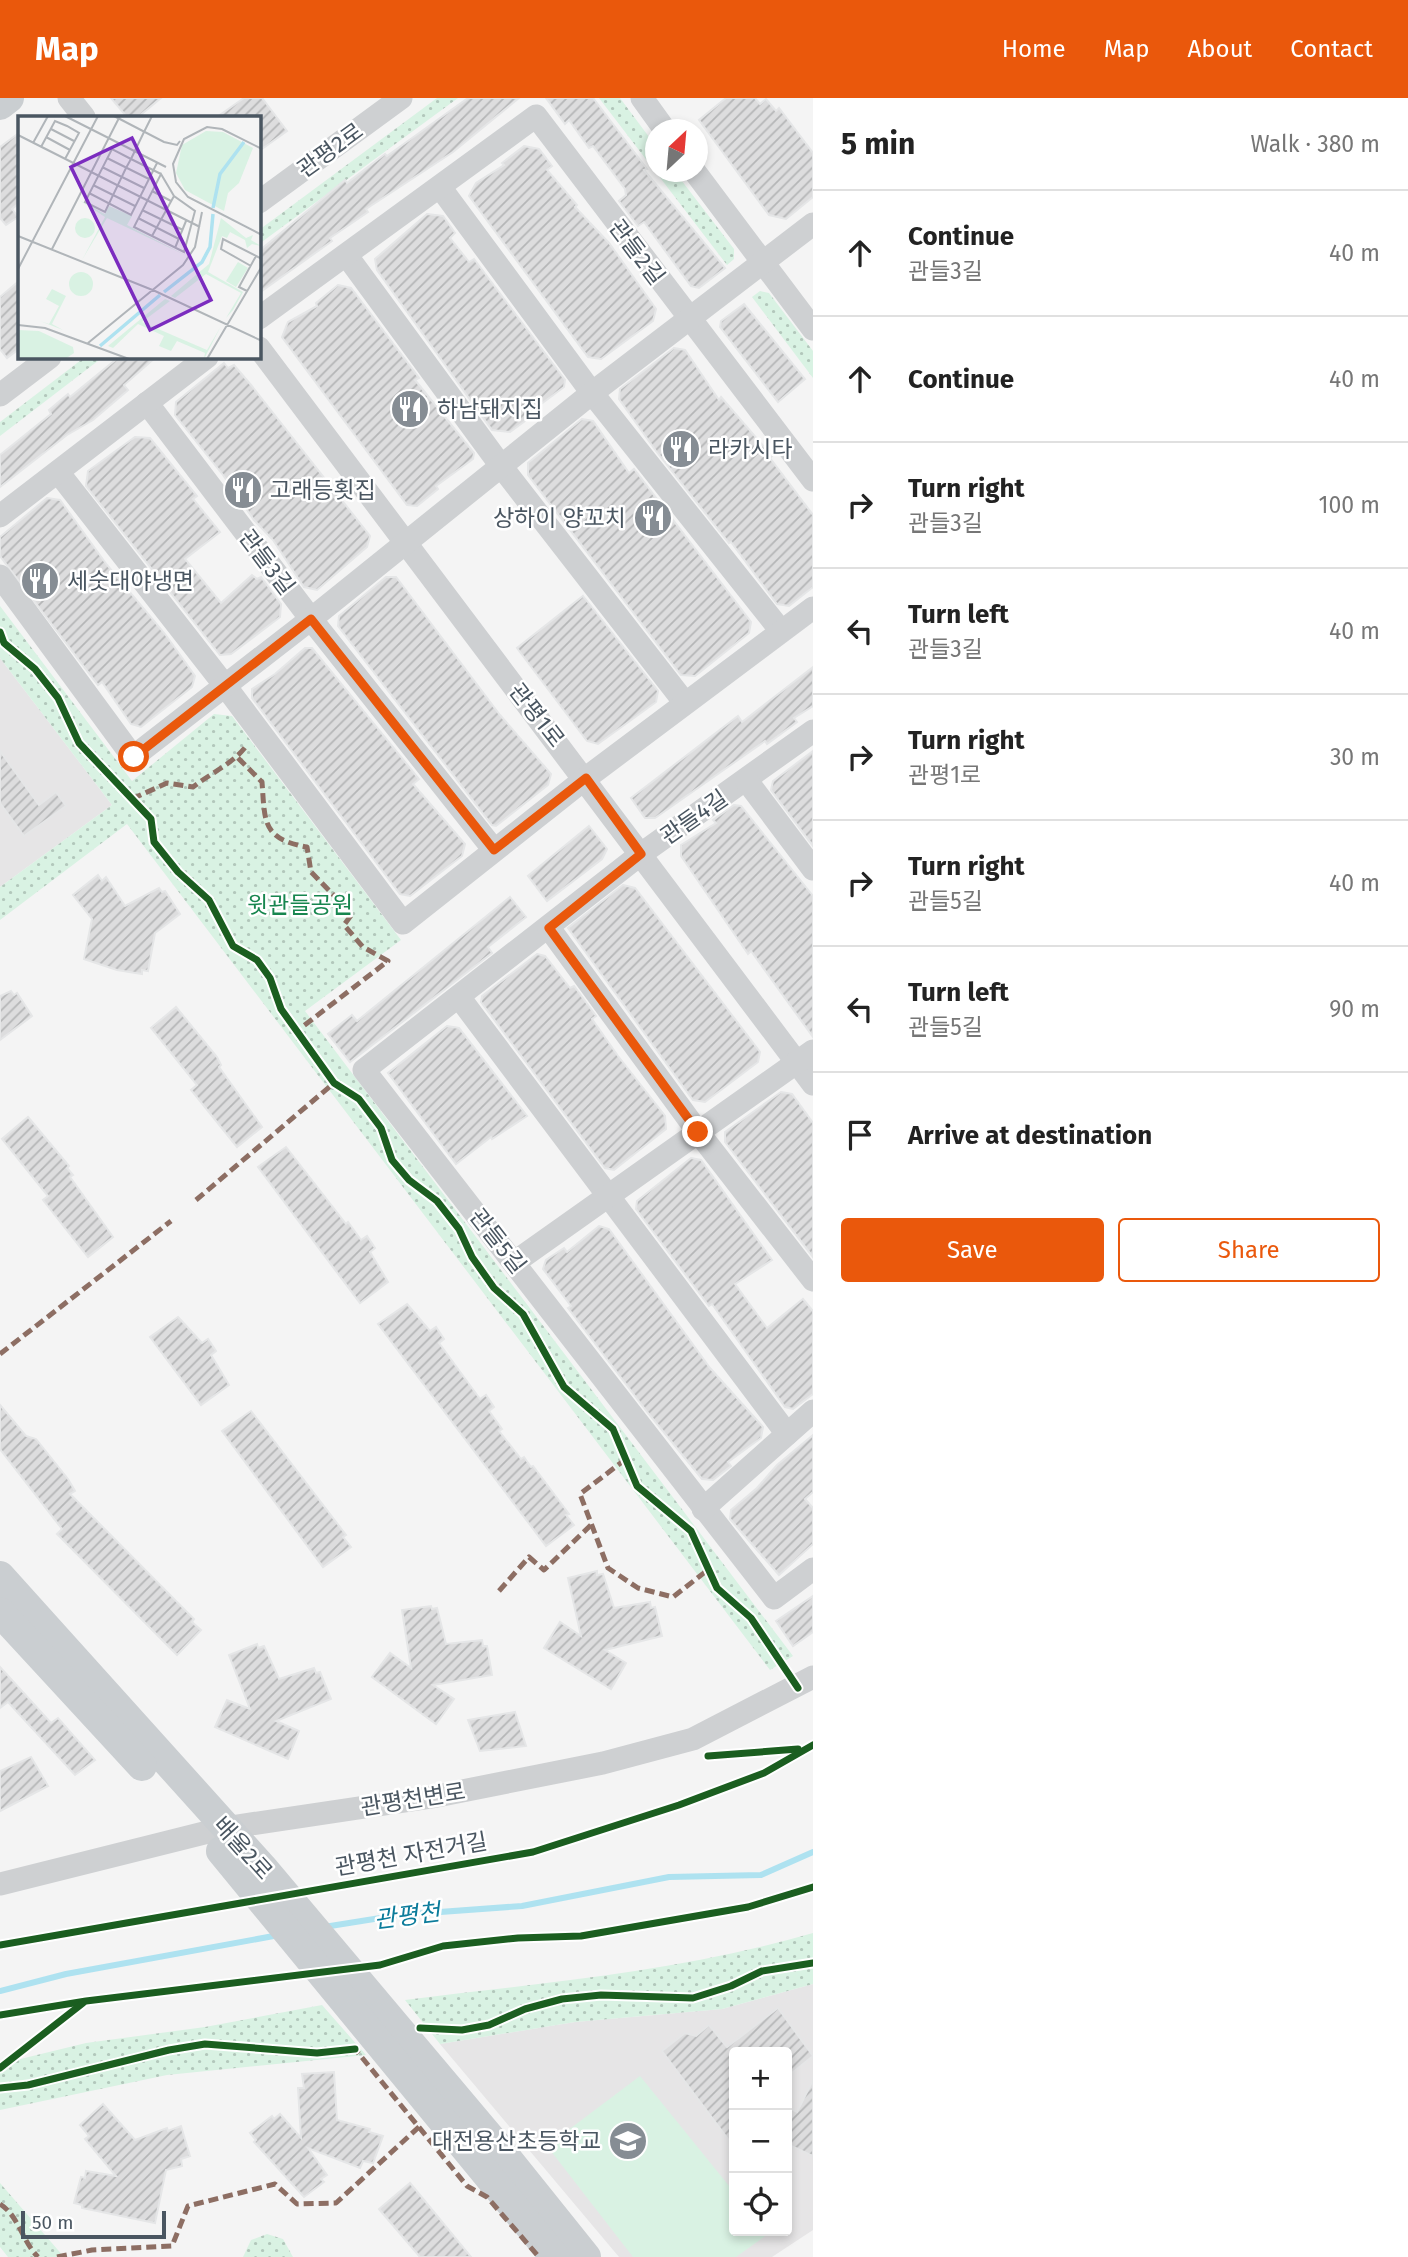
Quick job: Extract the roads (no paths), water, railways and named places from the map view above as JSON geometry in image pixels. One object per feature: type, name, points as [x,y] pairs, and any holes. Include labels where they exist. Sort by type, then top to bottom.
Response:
[{"type":"main road","points":[[0,105],[9,98]]},
{"type":"main road","name":"배울2로","points":[[0,1576],[215,1831]]},
{"type":"main road","name":"배울2로","points":[[0,1612],[215,1831],[371,1997],[497,2146],[586,2257]]},
{"type":"main road","name":"배울2로","points":[[251,1870],[342,2002],[555,2257]]},
{"type":"street","points":[[69,98],[83,116]]},
{"type":"street","name":"관평2로","points":[[261,201],[401,98]]},
{"type":"street","points":[[642,98],[657,119]]},
{"type":"street","name":"관들2길","points":[[261,317],[536,116],[813,481]]},
{"type":"street","points":[[702,182],[813,329]]},
{"type":"street","points":[[440,187],[592,393],[780,631]]},
{"type":"street","points":[[0,576],[134,757],[226,687],[592,393],[813,223]]},
{"type":"street","points":[[347,256],[501,466],[685,703]]},
{"type":"street","name":"관평1로","points":[[261,351],[641,854],[805,1057],[813,1084]]},
{"type":"street","points":[[0,395],[47,359]]},
{"type":"street","points":[[0,516],[204,359]]},
{"type":"street","name":"관들3길","points":[[147,403],[311,619],[494,850]]},
{"type":"street","points":[[58,472],[226,687],[403,922],[586,778],[813,608]]},
{"type":"street","name":"관들4길","points":[[641,854],[747,781],[813,731]]},
{"type":"street","name":"관들4길","points":[[747,781],[812,864]]},
{"type":"street","name":"관들5길","points":[[641,854],[364,1070],[774,1598],[813,1569]]},
{"type":"street","points":[[549,928],[698,1132],[813,1280]]},
{"type":"street","points":[[459,997],[787,1434]]},
{"type":"street","points":[[514,1262],[805,1057]]},
{"type":"street","points":[[703,1509],[813,1411]]},
{"type":"street","name":"관평천변로","points":[[0,1884],[215,1831],[432,1797],[603,1763],[694,1739],[813,1677]]},
{"type":"waterway","name":"관평천","points":[[324,1927],[399,1915],[522,1906],[669,1877],[761,1875],[813,1852]]},
{"type":"waterway","name":"관평천","points":[[0,1991],[66,1974],[279,1935]]},
{"type":"place","name":"하남돼지집","points":[[410,409]]},
{"type":"place","name":"라카시타","points":[[681,449]]},
{"type":"place","name":"고래등횟집","points":[[243,490]]},
{"type":"place","name":"상하이 양꼬치","points":[[653,518]]},
{"type":"place","name":"세숫대야냉면","points":[[40,581]]},
{"type":"place","name":"대전용산초등학교","points":[[628,2141]]},
{"type":"park label","name":"윗관들공원","points":[[300,905]]}]
